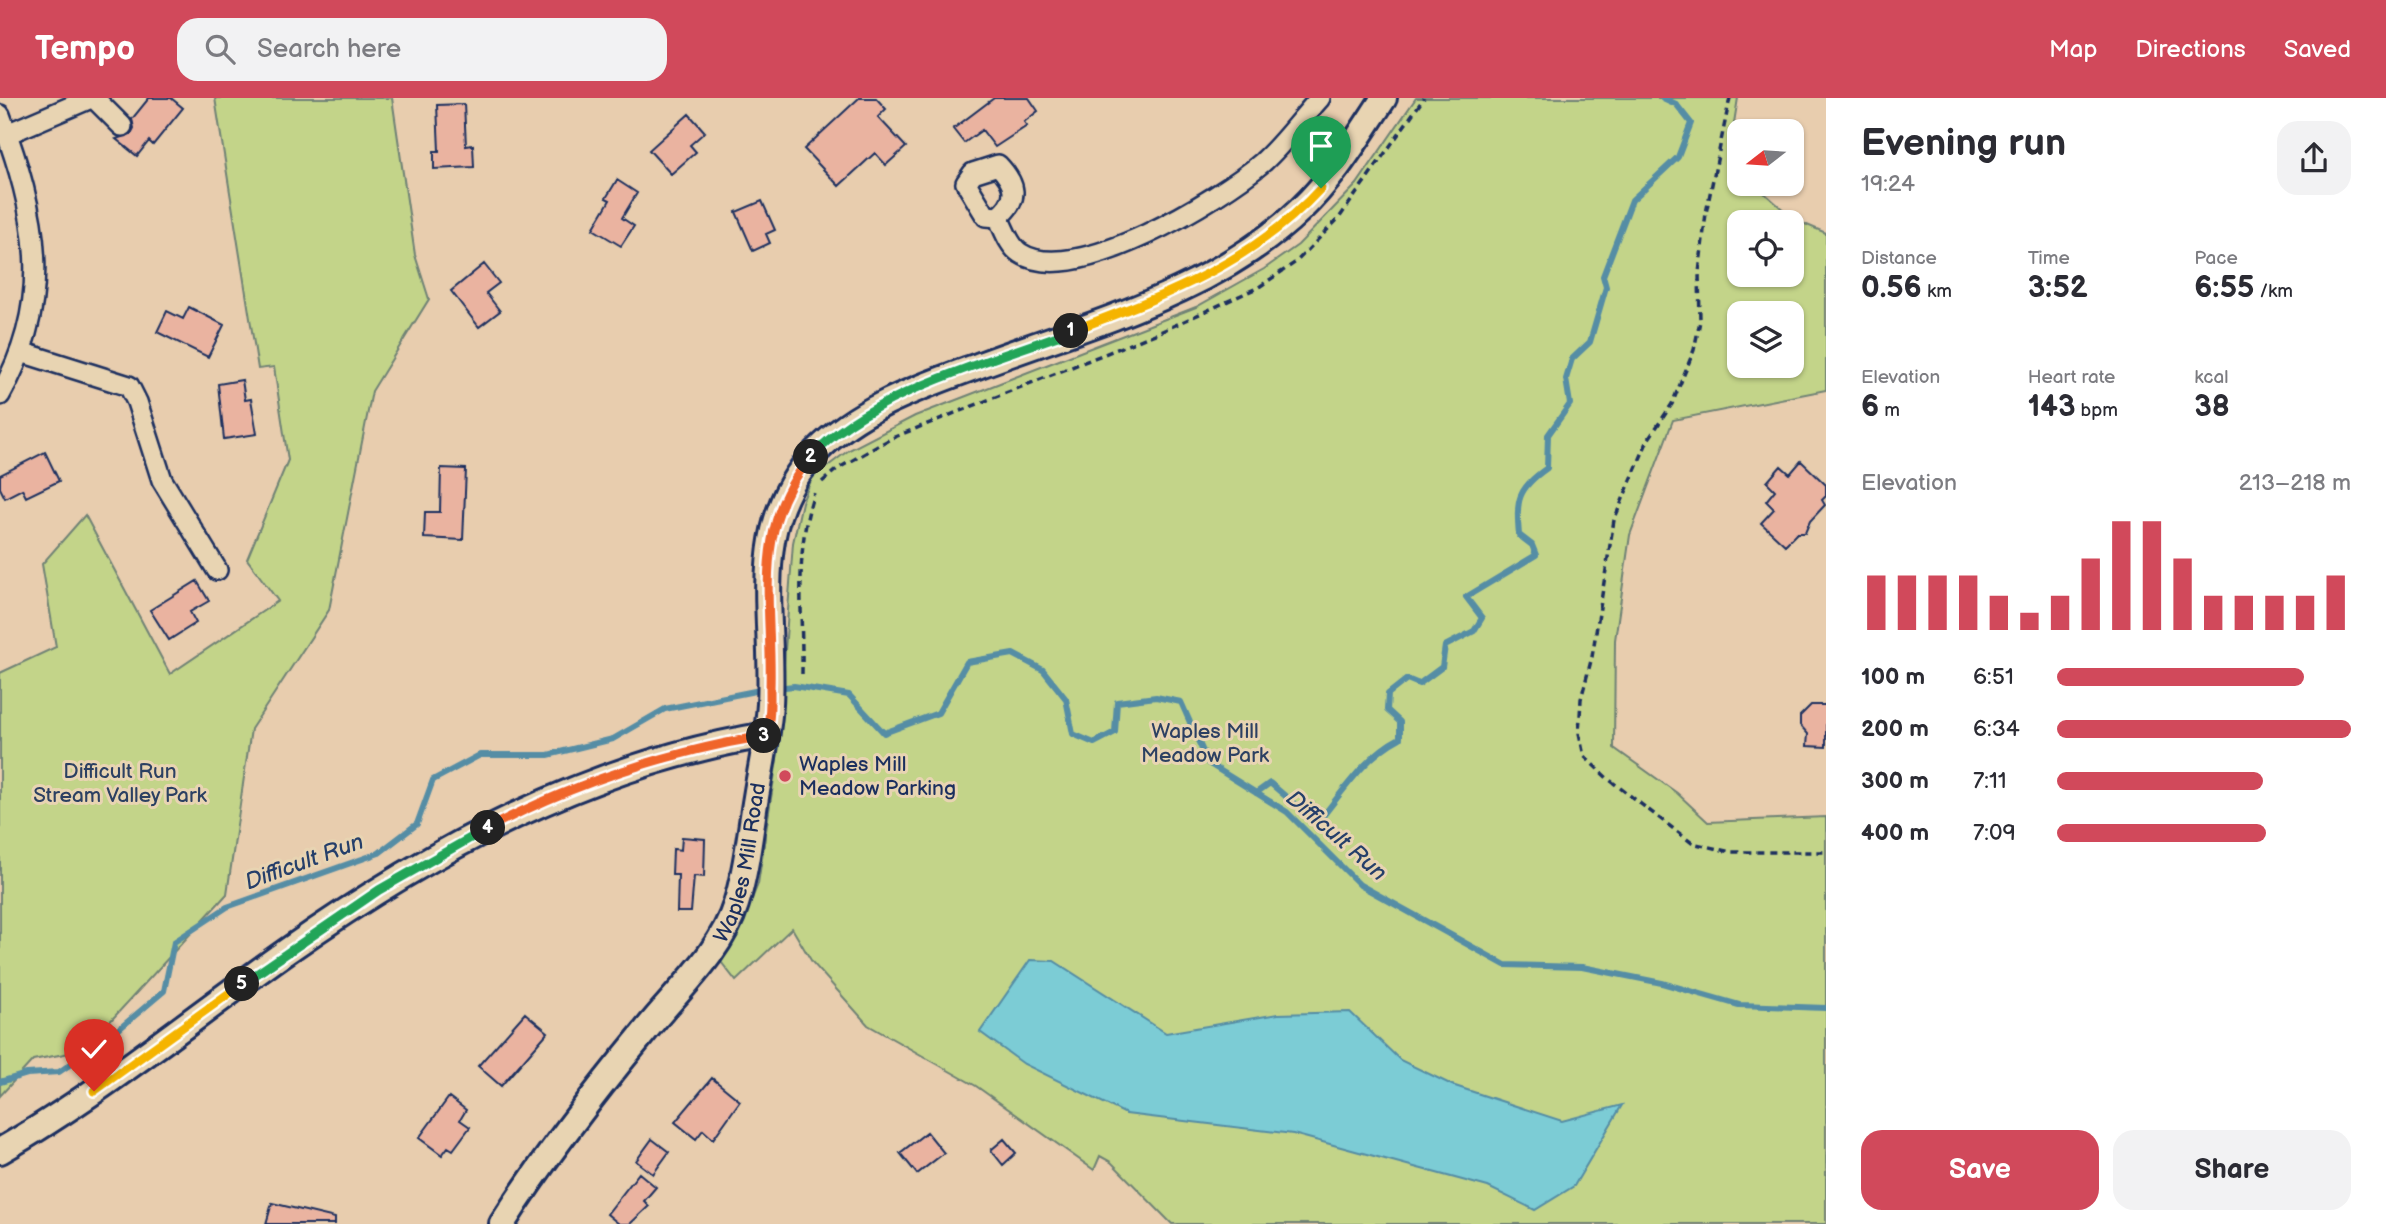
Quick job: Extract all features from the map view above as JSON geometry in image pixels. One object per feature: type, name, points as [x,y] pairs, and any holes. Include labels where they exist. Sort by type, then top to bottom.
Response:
[{"type":"main road","name":"Waples Mill Road","points":[[502,1224],[613,1070],[723,933],[743,880],[770,709],[767,565],[770,537],[784,497],[797,474],[818,450],[850,424],[892,400],[1160,298],[1240,257],[1282,227],[1321,188],[1384,98]]},
{"type":"main road","points":[[0,1151],[94,1091],[290,949],[449,848],[522,811],[622,770],[699,747],[766,736]]},
{"type":"street","points":[[0,395],[28,335],[36,284],[36,244],[29,204],[4,124],[93,98],[122,126]]},
{"type":"street","points":[[998,217],[1011,244],[1020,253],[1033,259],[1073,259],[1111,249],[1226,191],[1265,160],[1320,98]]},
{"type":"street","points":[[21,352],[129,386],[137,402],[162,480],[217,570]]},
{"type":"path","points":[[802,674],[800,565],[805,520],[816,487],[837,469],[892,439],[1160,332],[1259,287],[1296,262],[1339,218],[1424,98]]},
{"type":"path","points":[[1730,98],[1706,213],[1699,273],[1700,321],[1694,350],[1672,404],[1648,440],[1614,520],[1592,657],[1581,699],[1579,733],[1584,756],[1607,778],[1692,843],[1731,852],[1826,852]]},
{"type":"green space","name":"Difficult Run Stream Valley Park","points":[[215,98],[392,98],[415,255],[429,299],[372,391],[329,610],[251,729],[227,894],[80,1051],[33,1060],[0,1096],[0,673],[56,647],[42,564],[85,515],[170,674],[278,601],[247,559],[288,460],[274,367],[258,369]]},
{"type":"green space","name":"Waples Mill Meadow Park","points":[[1416,98],[1738,98],[1735,119],[1727,119],[1727,196],[1768,196],[1784,210],[1727,210],[1727,287],[1804,287],[1804,224],[1826,233],[1826,390],[1673,420],[1630,535],[1615,640],[1614,748],[1677,793],[1708,822],[1826,817],[1826,1224],[1172,1224],[1111,1162],[1100,1156],[1094,1170],[976,1086],[868,1025],[812,962],[792,928],[736,981],[718,958],[742,923],[758,884],[777,759],[793,543],[802,502],[812,478],[849,450],[915,416],[1196,307],[1264,269],[1298,245],[1357,184]]},
{"type":"water","points":[[1030,960],[1054,961],[1166,1033],[1278,1014],[1350,1012],[1400,1060],[1452,1085],[1562,1121],[1622,1105],[1574,1186],[1535,1210],[1488,1187],[1293,1134],[1126,1114],[1024,1064],[980,1032]]},
{"type":"building","points":[[149,98],[171,98],[183,108],[153,145],[149,141],[137,156],[116,139],[131,134],[134,128],[132,119]]},
{"type":"building","points":[[859,98],[876,98],[886,109],[878,117],[906,147],[886,165],[875,153],[839,186],[804,149]]},
{"type":"building","points":[[994,98],[1029,98],[1038,111],[1024,122],[1027,126],[995,147],[982,130],[964,143],[953,129]]},
{"type":"building","points":[[464,104],[466,146],[473,145],[474,167],[434,169],[434,151],[439,151],[437,105]]},
{"type":"building","points":[[689,114],[705,132],[690,145],[696,152],[671,174],[649,150]]},
{"type":"building","points":[[617,180],[637,193],[622,218],[634,226],[621,246],[593,229],[610,200],[606,198]]},
{"type":"building","points":[[762,201],[775,230],[766,234],[770,243],[753,251],[736,212]]},
{"type":"building","points":[[484,264],[499,283],[486,293],[500,311],[479,327],[451,291]]},
{"type":"building","points":[[189,307],[224,325],[208,357],[157,332],[167,311],[183,319]]},
{"type":"building","points":[[242,380],[245,400],[251,399],[257,434],[224,439],[218,384]]},
{"type":"building","points":[[45,452],[59,481],[26,497],[22,489],[5,498],[0,488],[0,475]]},
{"type":"building","points":[[1801,461],[1826,485],[1826,496],[1822,500],[1825,505],[1810,521],[1805,533],[1797,533],[1785,545],[1761,523],[1774,509],[1766,501],[1775,490],[1767,482],[1781,466],[1790,474]]},
{"type":"building","points":[[441,468],[466,469],[463,540],[424,538],[425,512],[440,512]]},
{"type":"building","points":[[197,581],[209,601],[190,612],[196,623],[169,640],[150,610]]},
{"type":"building","points":[[1811,705],[1826,705],[1826,747],[1807,746],[1808,734],[1800,725],[1800,716]]},
{"type":"building","points":[[682,837],[705,839],[704,877],[694,876],[691,912],[677,912],[678,875],[672,875],[673,849],[681,850]]},
{"type":"building","points":[[525,1013],[548,1032],[501,1086],[478,1066]]},
{"type":"building","points":[[712,1078],[740,1101],[713,1139],[703,1130],[696,1139],[675,1122]]},
{"type":"building","points":[[449,1097],[466,1110],[460,1120],[470,1127],[453,1150],[448,1147],[442,1155],[419,1138]]},
{"type":"building","points":[[927,1132],[944,1153],[917,1174],[900,1153]]},
{"type":"building","points":[[652,1139],[669,1152],[653,1174],[636,1161]]},
{"type":"building","points":[[1004,1139],[1016,1153],[1003,1165],[991,1150]]},
{"type":"building","points":[[639,1173],[656,1187],[644,1201],[649,1206],[630,1224],[619,1224],[607,1214]]},
{"type":"building","points":[[272,1203],[335,1218],[335,1224],[266,1224]]},
{"type":"waterway","points":[[1256,793],[1270,783],[1297,806],[1323,816],[1367,763],[1400,738],[1400,722],[1387,710],[1388,694],[1407,679],[1419,684],[1442,667],[1445,646],[1474,631],[1482,618],[1466,597],[1536,555],[1532,545],[1519,535],[1518,513],[1521,496],[1530,482],[1547,468],[1548,435],[1570,404],[1566,379],[1572,359],[1590,342],[1606,287],[1603,276],[1632,200],[1678,157],[1691,123],[1676,104],[1663,98]]},
{"type":"waterway","name":"Difficult Run","points":[[776,688],[794,686],[849,695],[884,733],[938,713],[967,662],[1013,654],[1043,670],[1066,699],[1073,734],[1094,743],[1115,732],[1117,702],[1156,697],[1181,702],[1208,763],[1287,812],[1360,885],[1505,965],[1582,967],[1662,983],[1739,1005],[1826,1008]]},
{"type":"waterway","name":"Difficult Run","points":[[0,1082],[27,1074],[59,1072],[106,1040],[164,991],[174,942],[227,907],[379,853],[417,824],[433,780],[480,755],[548,755],[613,739],[665,709],[765,689]]},
{"type":"place","name":"Waples Mill Meadow Parking","points":[[785,776]]},
{"type":"route","points":[[94,1091],[290,949],[449,848],[522,811],[622,770],[699,747],[766,736],[771,669],[767,565],[770,537],[784,497],[797,474],[818,450],[867,412],[892,400],[1160,298],[1198,280],[1240,257],[1282,227],[1321,188]]}]
